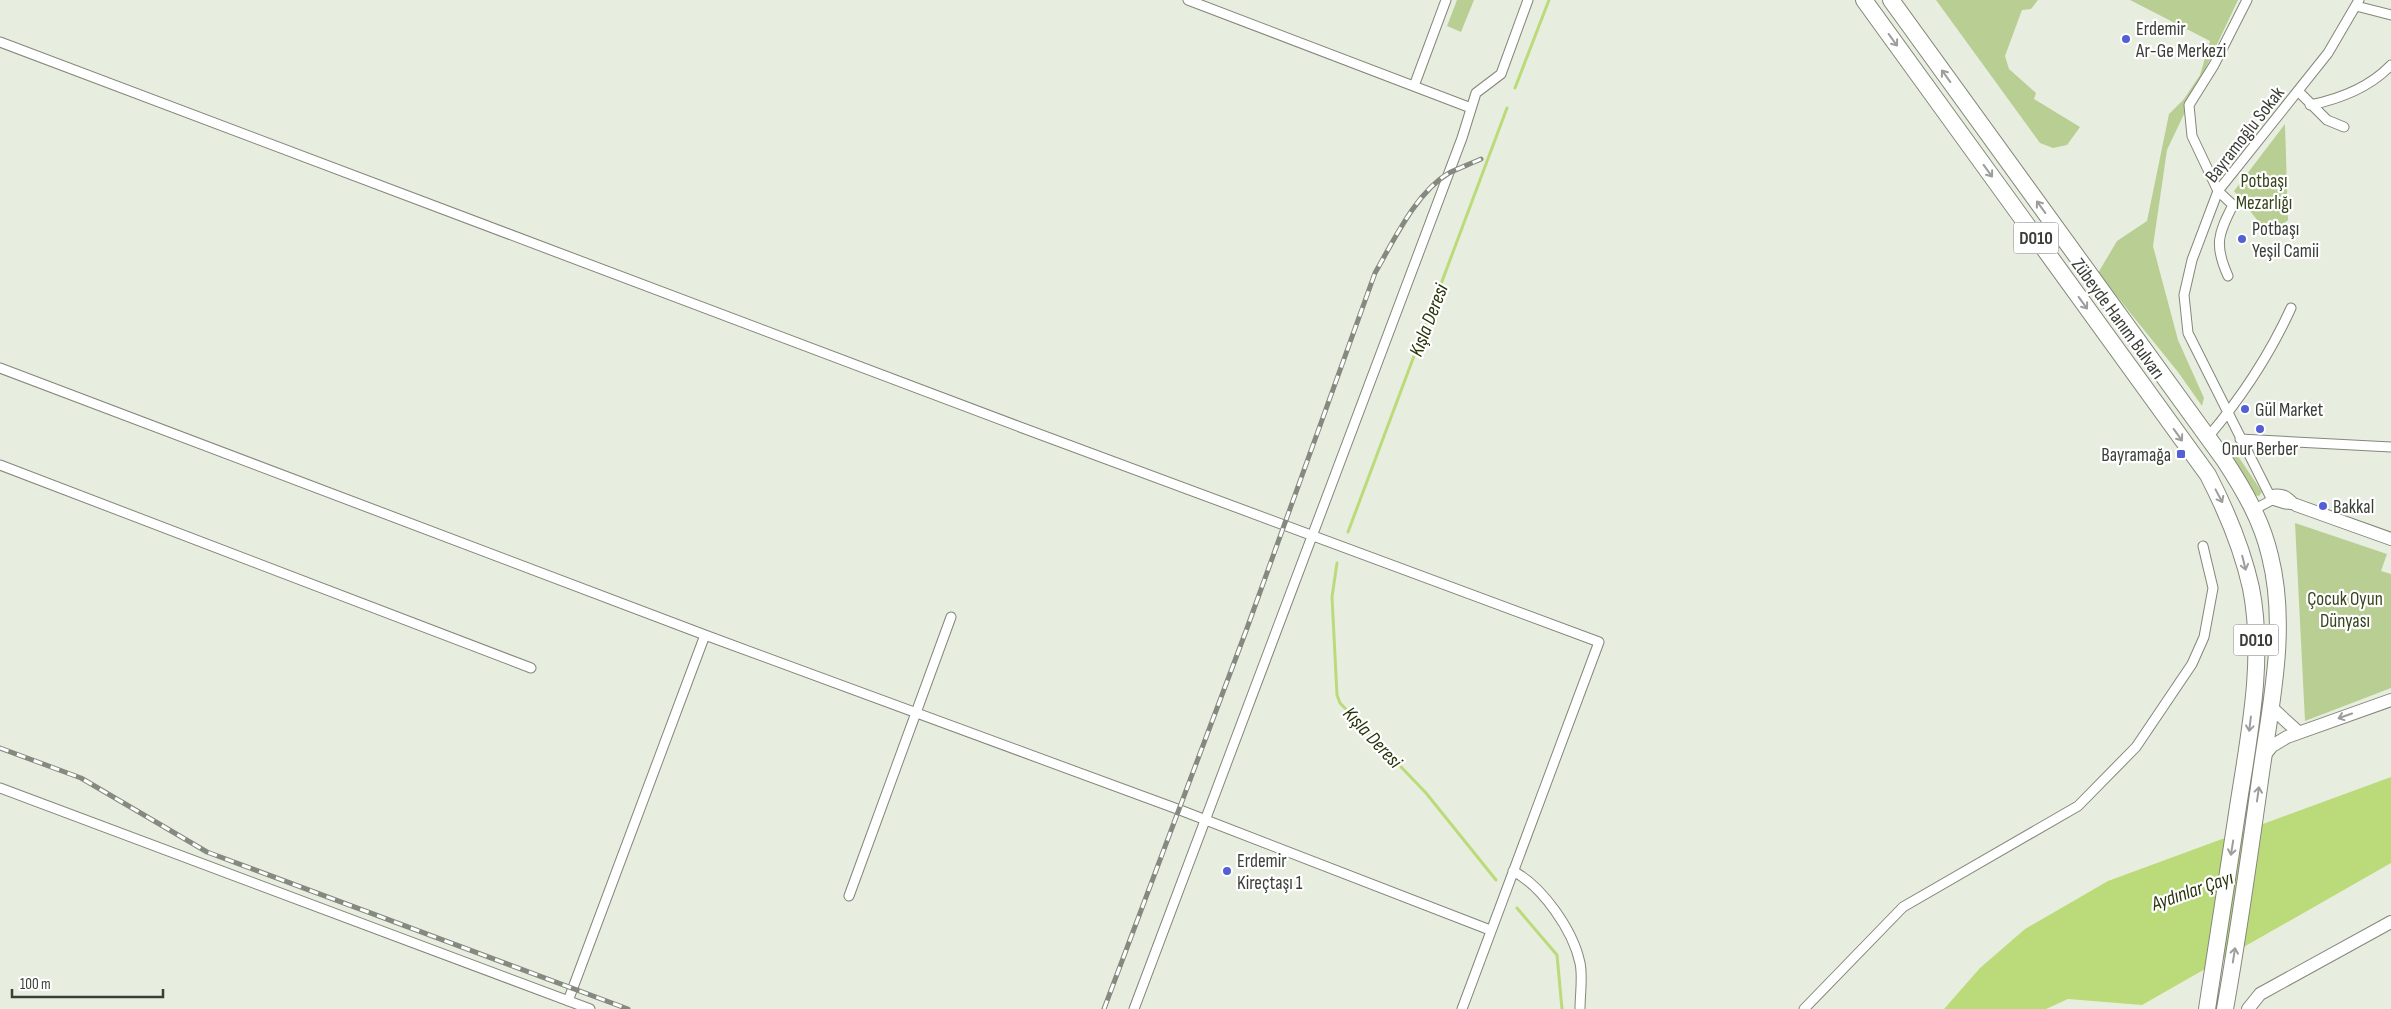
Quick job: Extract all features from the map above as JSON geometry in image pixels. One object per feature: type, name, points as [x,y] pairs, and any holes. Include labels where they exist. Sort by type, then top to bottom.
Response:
[{"type":"highway","name":"Zübeyde Hanım Bulvarı","points":[[1864,0],[2208,475],[2229,517],[2241,547],[2251,590],[2257,644],[2245,765],[2206,1009]]},
{"type":"highway","name":"Zübeyde Hanım Bulvarı","points":[[1891,0],[2208,437],[2244,490],[2270,555],[2276,589],[2276,652],[2272,708],[2263,757]]},
{"type":"highway","points":[[2229,517],[2253,510]]},
{"type":"highway","name":"D010","points":[[2225,1006],[2263,757]]},
{"type":"street","points":[[1188,0],[1471,108]]},
{"type":"street","points":[[1414,86],[1446,0]]},
{"type":"street","points":[[1134,1009],[1476,93],[1501,74],[1528,0]]},
{"type":"street","points":[[2228,276],[2220,259],[2219,233],[2233,205],[2218,191],[2192,136],[2188,104],[2214,65],[2247,0]]},
{"type":"street","points":[[2357,3],[2391,15]]},
{"type":"street","name":"Bayramoğlu Sokak","points":[[2271,497],[2188,333],[2184,296],[2192,260],[2218,191],[2328,53],[2357,3]]},
{"type":"street","points":[[0,42],[1312,536],[1599,642],[1462,1009]]},
{"type":"street","points":[[2310,105],[2326,101],[2379,78],[2391,65]]},
{"type":"street","points":[[2298,91],[2327,120],[2344,127]]},
{"type":"street","points":[[2208,437],[2280,334],[2291,308]]},
{"type":"street","points":[[0,368],[705,635],[1206,820],[1490,930]]},
{"type":"street","points":[[2240,439],[2391,447]]},
{"type":"street","points":[[0,465],[531,668]]},
{"type":"street","points":[[2253,510],[2279,493],[2286,494],[2296,505],[2391,539]]},
{"type":"street","points":[[1804,1009],[1903,907],[2078,806],[2136,747],[2192,664],[2204,637],[2213,588],[2203,546]]},
{"type":"street","points":[[849,896],[951,617]]},
{"type":"street","points":[[568,1001],[705,635]]},
{"type":"street","points":[[2263,757],[2279,741],[2298,732],[2391,700]]},
{"type":"street","points":[[2272,708],[2298,732]]},
{"type":"street","points":[[0,788],[590,1009]]},
{"type":"street","points":[[1513,871],[1532,884],[1547,901],[1570,934],[1580,963],[1580,1009]]},
{"type":"street","points":[[2248,1009],[2260,994],[2391,922]]},
{"type":"green space","points":[[1457,0],[1474,0],[1461,32],[1447,26]]},
{"type":"green space","points":[[1936,0],[2038,0],[2031,9],[2022,10],[2005,56],[2009,69],[2036,93],[2034,99],[2080,127],[2067,145],[2053,148],[2040,143]]},
{"type":"green space","points":[[2130,0],[2238,0],[2167,150],[2153,246],[2178,340],[2204,398],[2202,406],[2178,372],[2098,273],[2117,241],[2147,221],[2169,114],[2184,99],[2200,75],[2210,41]]},
{"type":"green space","name":"Potbaşı Mezarlığı","points":[[2285,124],[2288,220],[2270,236],[2234,191]]},
{"type":"green space","points":[[2228,441],[2262,492],[2259,496],[2254,495],[2221,445]]},
{"type":"green space","name":"Çocuk Oyun Dünyası","points":[[2295,523],[2387,554],[2381,571],[2391,574],[2391,688],[2305,721]]},
{"type":"water","name":"Aydınlar Çayı","points":[[2391,777],[2391,863],[2142,1005],[2068,999],[2046,1009],[1944,1009],[1980,968],[2025,929],[2108,881]]},
{"type":"waterway","name":"Kışla Deresi","points":[[1515,88],[1549,0]]},
{"type":"waterway","name":"Kışla Deresi","points":[[1348,532],[1507,108]]},
{"type":"waterway","name":"Kışla Deresi","points":[[1337,563],[1332,597],[1337,695],[1340,703],[1426,793],[1496,880]]},
{"type":"waterway","name":"Kışla Deresi","points":[[1517,908],[1557,955],[1562,1009]]},
{"type":"railway","points":[[1104,1009],[1246,631],[1375,273],[1406,218],[1426,192],[1449,173],[1481,159]]},
{"type":"railway","points":[[0,748],[81,778],[207,852],[628,1009]]},
{"type":"place","name":"Erdemir Ar-Ge Merkezi","points":[[2126,39]]},
{"type":"place","name":"Potbaşı Yeşil Camii","points":[[2242,239]]},
{"type":"place","name":"Gül Market","points":[[2245,409]]},
{"type":"place","name":"Onur Berber","points":[[2260,429]]},
{"type":"place","name":"Bayramağa","points":[[2181,454]]},
{"type":"place","name":"Bakkal","points":[[2323,506]]},
{"type":"place","name":"Erdemir Kireçtaşı 1","points":[[1227,871]]}]
